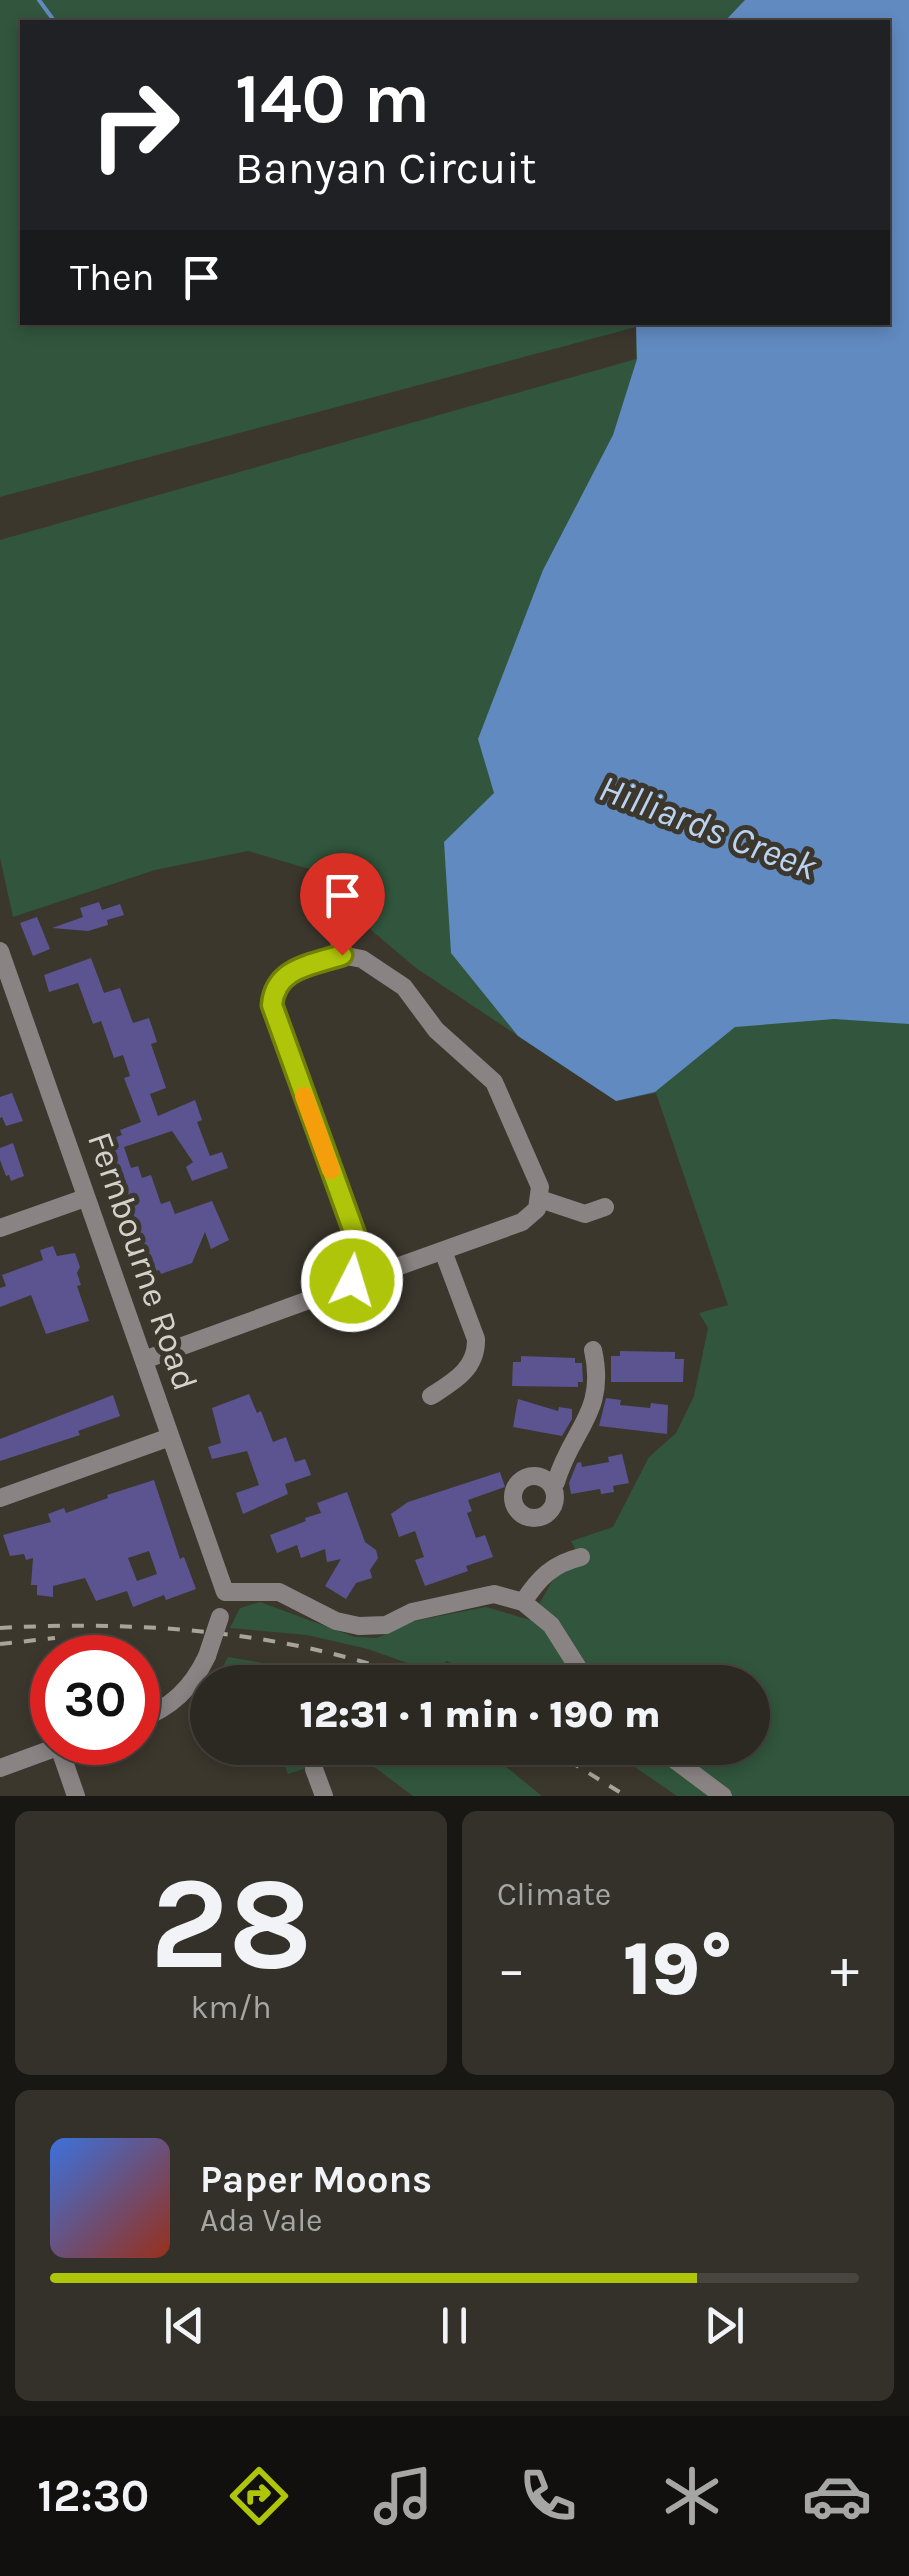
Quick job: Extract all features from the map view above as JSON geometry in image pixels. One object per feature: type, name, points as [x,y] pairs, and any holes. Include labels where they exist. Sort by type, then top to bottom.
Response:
[{"type":"street","points":[[323,914],[337,922],[342,955]]},
{"type":"street","name":"Fernbourne Road","points":[[0,951],[225,1592]]},
{"type":"street","points":[[342,955],[362,959],[404,987],[436,1030],[494,1082],[540,1188],[537,1209],[526,1220],[394,1268],[366,1265],[272,1005],[277,983],[285,974],[342,955]]},
{"type":"street","points":[[0,1228],[86,1198]]},
{"type":"street","points":[[540,1199],[585,1214],[605,1208]]},
{"type":"street","points":[[430,1396],[460,1377],[476,1350],[476,1339],[442,1250]]},
{"type":"street","points":[[144,1360],[339,1289],[366,1265]]},
{"type":"street","points":[[550,1484],[556,1482],[560,1464],[592,1408],[598,1374],[592,1350]]},
{"type":"street","points":[[0,1498],[170,1437]]},
{"type":"street","points":[[538,1476],[550,1484],[555,1498],[544,1516],[531,1518],[519,1513],[512,1502],[519,1477],[538,1476]]},
{"type":"street","points":[[523,1602],[542,1575],[563,1562],[581,1557]]},
{"type":"street","points":[[160,1709],[174,1702],[197,1677],[208,1656],[225,1592],[279,1592],[336,1621],[359,1626],[386,1626],[412,1612],[494,1594],[523,1602],[551,1626],[575,1665]]},
{"type":"street","points":[[0,1768],[30,1757]]},
{"type":"street","points":[[69,1765],[76,1796]]},
{"type":"street","points":[[682,1765],[723,1796]]},
{"type":"street","points":[[314,1769],[324,1796]]},
{"type":"green space","points":[[0,0],[909,0],[909,1796],[677,1796],[632,1765],[770,1765],[770,1665],[455,1665],[447,1661],[442,1665],[413,1665],[368,1649],[307,1635],[230,1628],[240,1608],[260,1602],[355,1637],[377,1638],[414,1621],[486,1607],[530,1620],[554,1578],[577,1553],[571,1541],[613,1527],[649,1457],[676,1433],[694,1396],[708,1328],[699,1313],[728,1305],[656,1093],[616,1101],[416,968],[371,930],[360,908],[333,876],[248,851],[155,870],[13,917],[0,858],[0,540],[636,359],[636,327],[0,497]]},
{"type":"green space","points":[[228,1657],[275,1665],[224,1665]]},
{"type":"green space","points":[[284,1765],[315,1765],[288,1774]]},
{"type":"green space","points":[[372,1765],[504,1765],[542,1796],[413,1796]]},
{"type":"water","name":"Hilliards Creek","points":[[745,0],[909,0],[909,1024],[834,1019],[735,1027],[655,1092],[616,1101],[518,1036],[451,953],[444,842],[494,793],[478,739],[543,570],[613,435],[637,359],[636,325],[890,325],[890,20],[726,20]]},
{"type":"building","points":[[99,902],[102,910],[120,904],[124,915],[88,931],[52,928],[83,917],[80,908]]},
{"type":"building","points":[[37,917],[50,949],[33,956],[20,923]]},
{"type":"building","points":[[91,958],[104,993],[120,988],[133,1023],[149,1018],[157,1042],[151,1044],[166,1088],[150,1094],[158,1116],[195,1100],[202,1120],[197,1122],[210,1156],[222,1152],[228,1168],[192,1181],[186,1167],[193,1162],[172,1131],[124,1147],[131,1168],[138,1166],[142,1178],[151,1175],[161,1204],[170,1201],[175,1214],[212,1201],[229,1240],[211,1249],[205,1232],[192,1263],[161,1274],[159,1270],[151,1273],[143,1250],[140,1251],[109,1153],[105,1155],[101,1142],[122,1135],[120,1130],[141,1122],[124,1078],[130,1076],[123,1055],[114,1058],[101,1021],[93,1024],[78,983],[49,992],[44,975]]},
{"type":"building","points":[[12,1093],[23,1121],[6,1126],[0,1118],[0,1097]]},
{"type":"building","points":[[13,1143],[24,1176],[11,1181],[0,1160],[0,1148]]},
{"type":"building","points":[[53,1246],[57,1256],[75,1253],[80,1267],[77,1273],[81,1285],[77,1286],[89,1321],[46,1334],[31,1295],[0,1307],[0,1288],[6,1286],[2,1275],[43,1260],[40,1250]]},
{"type":"building","points":[[620,1351],[675,1352],[675,1359],[684,1359],[683,1382],[611,1382],[611,1356],[620,1356]]},
{"type":"building","points":[[521,1356],[575,1358],[575,1363],[582,1363],[583,1382],[578,1382],[578,1387],[512,1386],[513,1362],[521,1362]]},
{"type":"building","points":[[249,1394],[257,1413],[261,1411],[273,1442],[286,1437],[295,1462],[305,1459],[311,1475],[285,1484],[288,1494],[243,1514],[236,1493],[259,1485],[247,1451],[212,1459],[208,1447],[221,1443],[212,1408]]},
{"type":"building","points":[[113,1395],[120,1416],[78,1431],[80,1435],[0,1461],[0,1439]]},
{"type":"building","points":[[606,1398],[621,1400],[620,1405],[668,1405],[667,1434],[599,1426]]},
{"type":"building","points":[[518,1399],[558,1411],[559,1407],[572,1409],[572,1419],[562,1436],[513,1427]]},
{"type":"building","points":[[622,1454],[629,1483],[613,1486],[614,1492],[601,1494],[600,1489],[571,1494],[569,1483],[577,1463],[581,1462],[582,1467],[609,1462],[608,1457]]},
{"type":"building","points":[[500,1472],[505,1487],[468,1500],[472,1511],[467,1513],[476,1538],[485,1535],[493,1557],[466,1566],[468,1571],[425,1586],[415,1560],[424,1557],[415,1531],[399,1537],[391,1514],[408,1502]]},
{"type":"building","points":[[154,1480],[180,1559],[184,1557],[196,1589],[166,1600],[164,1595],[133,1607],[127,1591],[96,1601],[85,1578],[53,1586],[53,1597],[37,1595],[37,1585],[31,1585],[33,1558],[26,1560],[24,1554],[10,1556],[3,1535],[51,1522],[48,1514],[64,1508],[66,1513],[108,1498],[107,1495]],"holes":[[[149,1551],[157,1574],[137,1581],[128,1558]]]},
{"type":"building","points":[[347,1492],[365,1542],[376,1550],[378,1558],[370,1570],[372,1578],[356,1583],[346,1599],[325,1586],[341,1559],[327,1562],[325,1549],[301,1558],[297,1545],[277,1553],[270,1535],[321,1513],[317,1503]]},
{"type":"waterway","points":[[39,0],[54,20]]},
{"type":"railway","points":[[0,1628],[107,1626],[215,1633],[268,1640],[373,1665]]},
{"type":"railway","points":[[0,1644],[30,1641]]},
{"type":"railway","points":[[576,1765],[626,1796]]},
{"type":"slow traffic","points":[[304,1096],[331,1170]]},
{"type":"route","points":[[342,955],[285,974],[272,994],[272,1005],[366,1265],[352,1281]]}]
